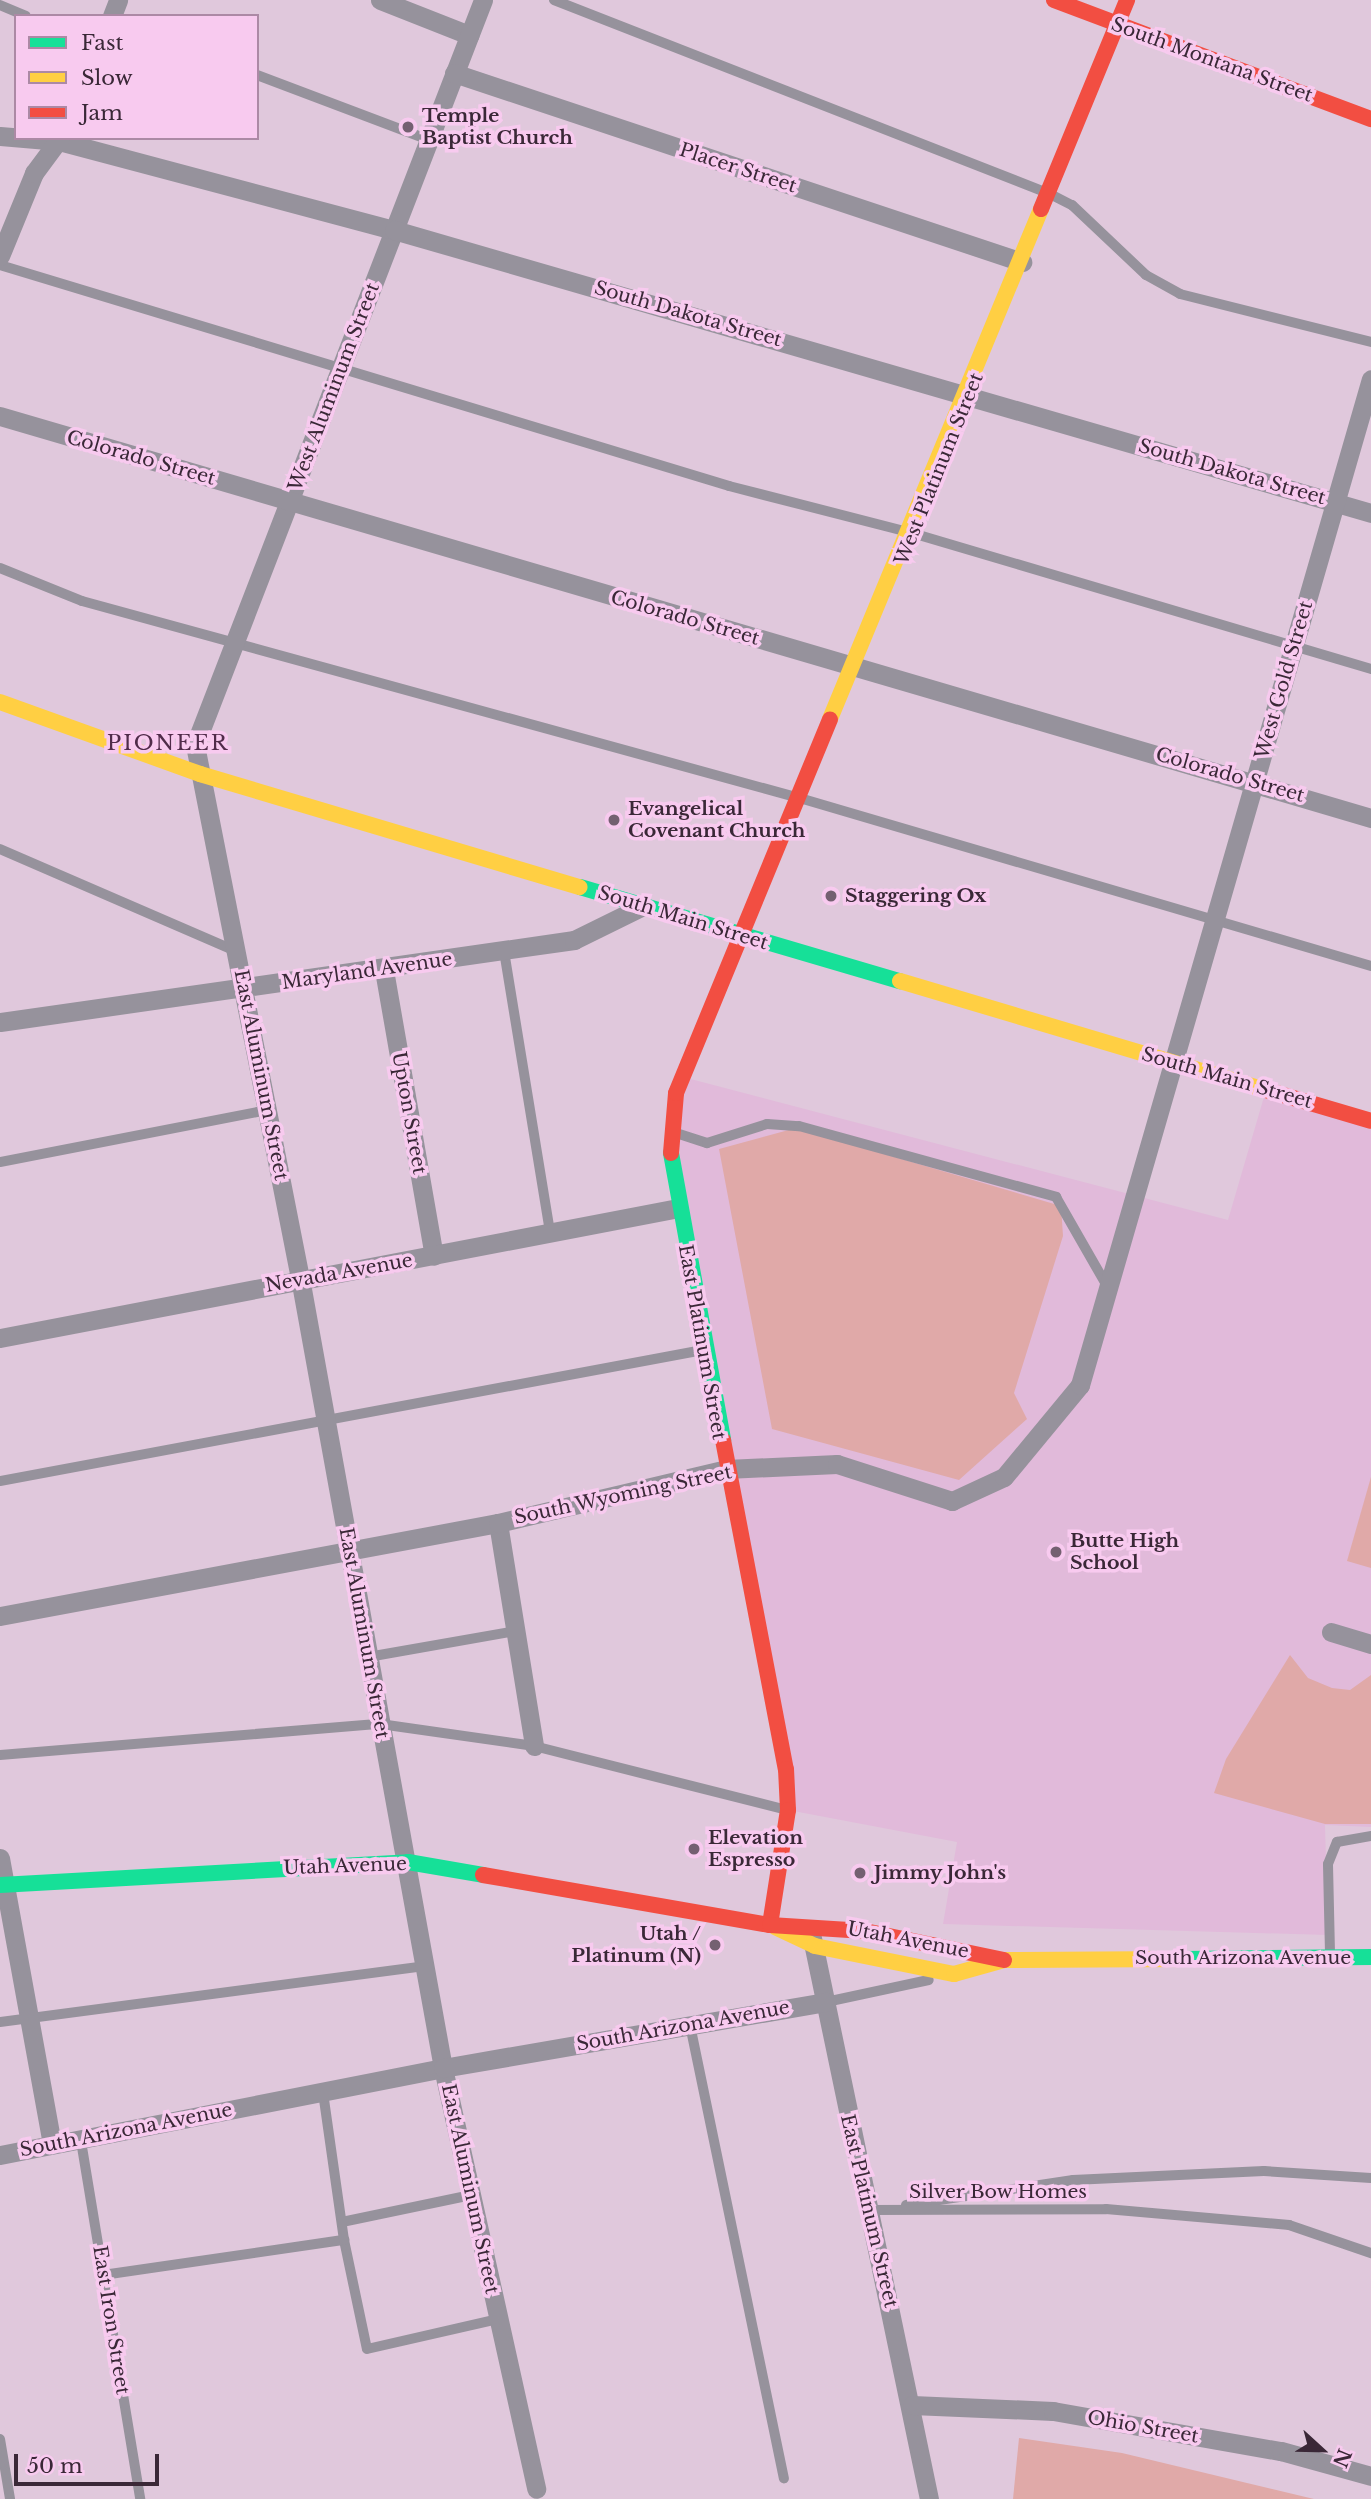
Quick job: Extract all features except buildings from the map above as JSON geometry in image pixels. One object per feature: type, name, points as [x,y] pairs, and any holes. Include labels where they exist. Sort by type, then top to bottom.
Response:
[{"type":"main road","name":"South Montana Street","points":[[1054,0],[1117,26],[1371,119]]},
{"type":"main road","name":"West Platinum Street","points":[[746,936],[970,395],[1127,0]]},
{"type":"main road","name":"South Main Street","points":[[0,702],[200,775],[1371,1121]]},
{"type":"main road","name":"East Platinum Street","points":[[746,936],[677,1093],[670,1132],[678,1208],[726,1469],[778,1723],[788,1810],[770,1925]]},
{"type":"main road","name":"Utah Avenue","points":[[2,1884],[408,1862],[770,1925],[807,1923],[1004,1960]]},
{"type":"main road","name":"Utah Avenue","points":[[770,1925],[816,1946],[954,1974]]},
{"type":"main road","name":"South Arizona Avenue","points":[[954,1974],[1004,1960],[1371,1957]]},
{"type":"street","points":[[380,0],[469,35]]},
{"type":"street","name":"West Aluminum Street","points":[[200,775],[195,745],[483,0]]},
{"type":"street","name":"Placer Street","points":[[454,73],[1022,262]]},
{"type":"street","points":[[0,256],[34,173],[60,140]]},
{"type":"street","name":"South Dakota Street","points":[[60,140],[394,230],[1371,513]]},
{"type":"street","name":"West Gold Street","points":[[1125,1229],[1371,379]]},
{"type":"street","name":"Colorado Street","points":[[0,416],[1371,818]]},
{"type":"street","name":"East Aluminum Street","points":[[200,775],[300,1278],[380,1724],[408,1862],[443,2067],[536,2494]]},
{"type":"street","name":"Maryland Avenue","points":[[0,1022],[384,970],[574,940],[643,906]]},
{"type":"street","name":"Upton Street","points":[[384,970],[434,1256]]},
{"type":"street","name":"Nevada Avenue","points":[[0,1338],[300,1278],[434,1256],[678,1208]]},
{"type":"street","name":"South Wyoming Street","points":[[0,1616],[348,1548],[498,1523],[726,1469],[837,1464],[952,1501],[976,1494],[1004,1477],[1080,1385],[1125,1229]]},
{"type":"street","points":[[498,1523],[534,1746]]},
{"type":"street","points":[[1331,1632],[1371,1644]]},
{"type":"street","points":[[0,1858],[2,1884],[52,2143]]},
{"type":"street","name":"East Platinum Street","points":[[807,1923],[816,1946],[912,2405],[929,2499]]},
{"type":"street","name":"South Arizona Avenue","points":[[0,2155],[443,2067],[827,2002]]},
{"type":"street","name":"Ohio Street","points":[[912,2405],[1054,2412],[1281,2451],[1371,2476]]},
{"type":"lane","points":[[555,0],[1050,194],[1072,205],[1146,275],[1180,294],[1371,342]]},
{"type":"lane","points":[[0,5],[21,14]]},
{"type":"lane","points":[[259,76],[429,140]]},
{"type":"lane","points":[[0,265],[729,486],[912,533],[1371,669]]},
{"type":"lane","points":[[0,568],[82,601],[235,640],[803,799],[1371,966]]},
{"type":"lane","points":[[0,849],[237,951]]},
{"type":"lane","points":[[505,951],[551,1233]]},
{"type":"lane","points":[[0,1162],[267,1110]]},
{"type":"lane","points":[[670,1132],[707,1143],[767,1125],[799,1126],[1044,1193],[1068,1213],[1109,1289]]},
{"type":"lane","points":[[0,1480],[704,1350]]},
{"type":"lane","points":[[368,1657],[515,1630]]},
{"type":"lane","points":[[0,1755],[380,1724],[534,1746],[788,1810]]},
{"type":"lane","points":[[1330,1957],[1328,1864],[1337,1842],[1371,1836]]},
{"type":"lane","points":[[0,2022],[426,1966]]},
{"type":"lane","name":"South Arizona Avenue","points":[[827,2002],[954,1974]]},
{"type":"lane","points":[[690,2025],[784,2478]]},
{"type":"lane","points":[[323,2092],[344,2239],[367,2349],[498,2319]]},
{"type":"lane","name":"East Iron Street","points":[[81,2141],[140,2499]]},
{"type":"lane","name":"Silver Bow Homes","points":[[871,2210],[1073,2180],[1264,2171],[1371,2178]]},
{"type":"lane","points":[[342,2222],[471,2195]]},
{"type":"lane","name":"Silver Bow Homes","points":[[871,2210],[1106,2209],[1289,2225],[1371,2253]]},
{"type":"lane","points":[[103,2274],[344,2239]]},
{"type":"lane","points":[[0,2439],[10,2499]]},
{"type":"shaded area","name":"Butte High School","points":[[683,1077],[1228,1220],[1266,1090],[1371,1121],[1371,1827],[1325,1825],[1328,1935],[943,1924],[957,1842],[788,1810],[686,1255],[676,1093]]},
{"type":"shaded area","points":[[796,1128],[1061,1206],[1063,1236],[1014,1393],[1027,1419],[959,1480],[772,1429],[719,1149]]},
{"type":"shaded area","points":[[1371,1477],[1371,1568],[1347,1561]]},
{"type":"shaded area","points":[[1290,1655],[1308,1678],[1332,1688],[1350,1690],[1371,1675],[1371,1824],[1325,1824],[1214,1793],[1226,1759]]},
{"type":"shaded area","points":[[1019,2438],[1122,2453],[1314,2499],[1013,2499]]},
{"type":"traffic: fast","points":[[580,887],[900,981]]},
{"type":"traffic: fast","points":[[671,1153],[723,1440]]},
{"type":"traffic: fast","points":[[0,1885],[408,1862],[483,1875]]},
{"type":"traffic: fast","points":[[1182,1959],[1371,1957]]},
{"type":"traffic: slow","points":[[830,719],[1041,209]]},
{"type":"traffic: slow","points":[[0,702],[200,774],[580,887]]},
{"type":"traffic: slow","points":[[900,981],[1266,1090]]},
{"type":"traffic: slow","points":[[775,1927],[815,1946],[954,1974],[1004,1960],[1182,1959]]},
{"type":"traffic: jam","points":[[1054,0],[1371,119]]},
{"type":"traffic: jam","points":[[1041,209],[1127,0]]},
{"type":"traffic: jam","points":[[671,1153],[676,1093],[830,719]]},
{"type":"traffic: jam","points":[[1266,1090],[1371,1121]]},
{"type":"traffic: jam","points":[[723,1440],[786,1769],[788,1810],[770,1925]]},
{"type":"traffic: jam","points":[[483,1875],[770,1925],[865,1931],[1004,1960]]},
{"type":"place","name":"Temple Baptist Church","points":[[408,127]]},
{"type":"place","name":"Evangelical Covenant Church","points":[[614,820]]},
{"type":"place","name":"Staggering Ox","points":[[831,896]]},
{"type":"place","name":"Butte High School","points":[[1056,1552]]},
{"type":"place","name":"Elevation Espresso","points":[[694,1849]]},
{"type":"place","name":"Jimmy John's","points":[[860,1873]]},
{"type":"place","name":"Utah / Platinum (N)","points":[[715,1945]]},
{"type":"district","name":"PIONEER","points":[[168,743]]}]
